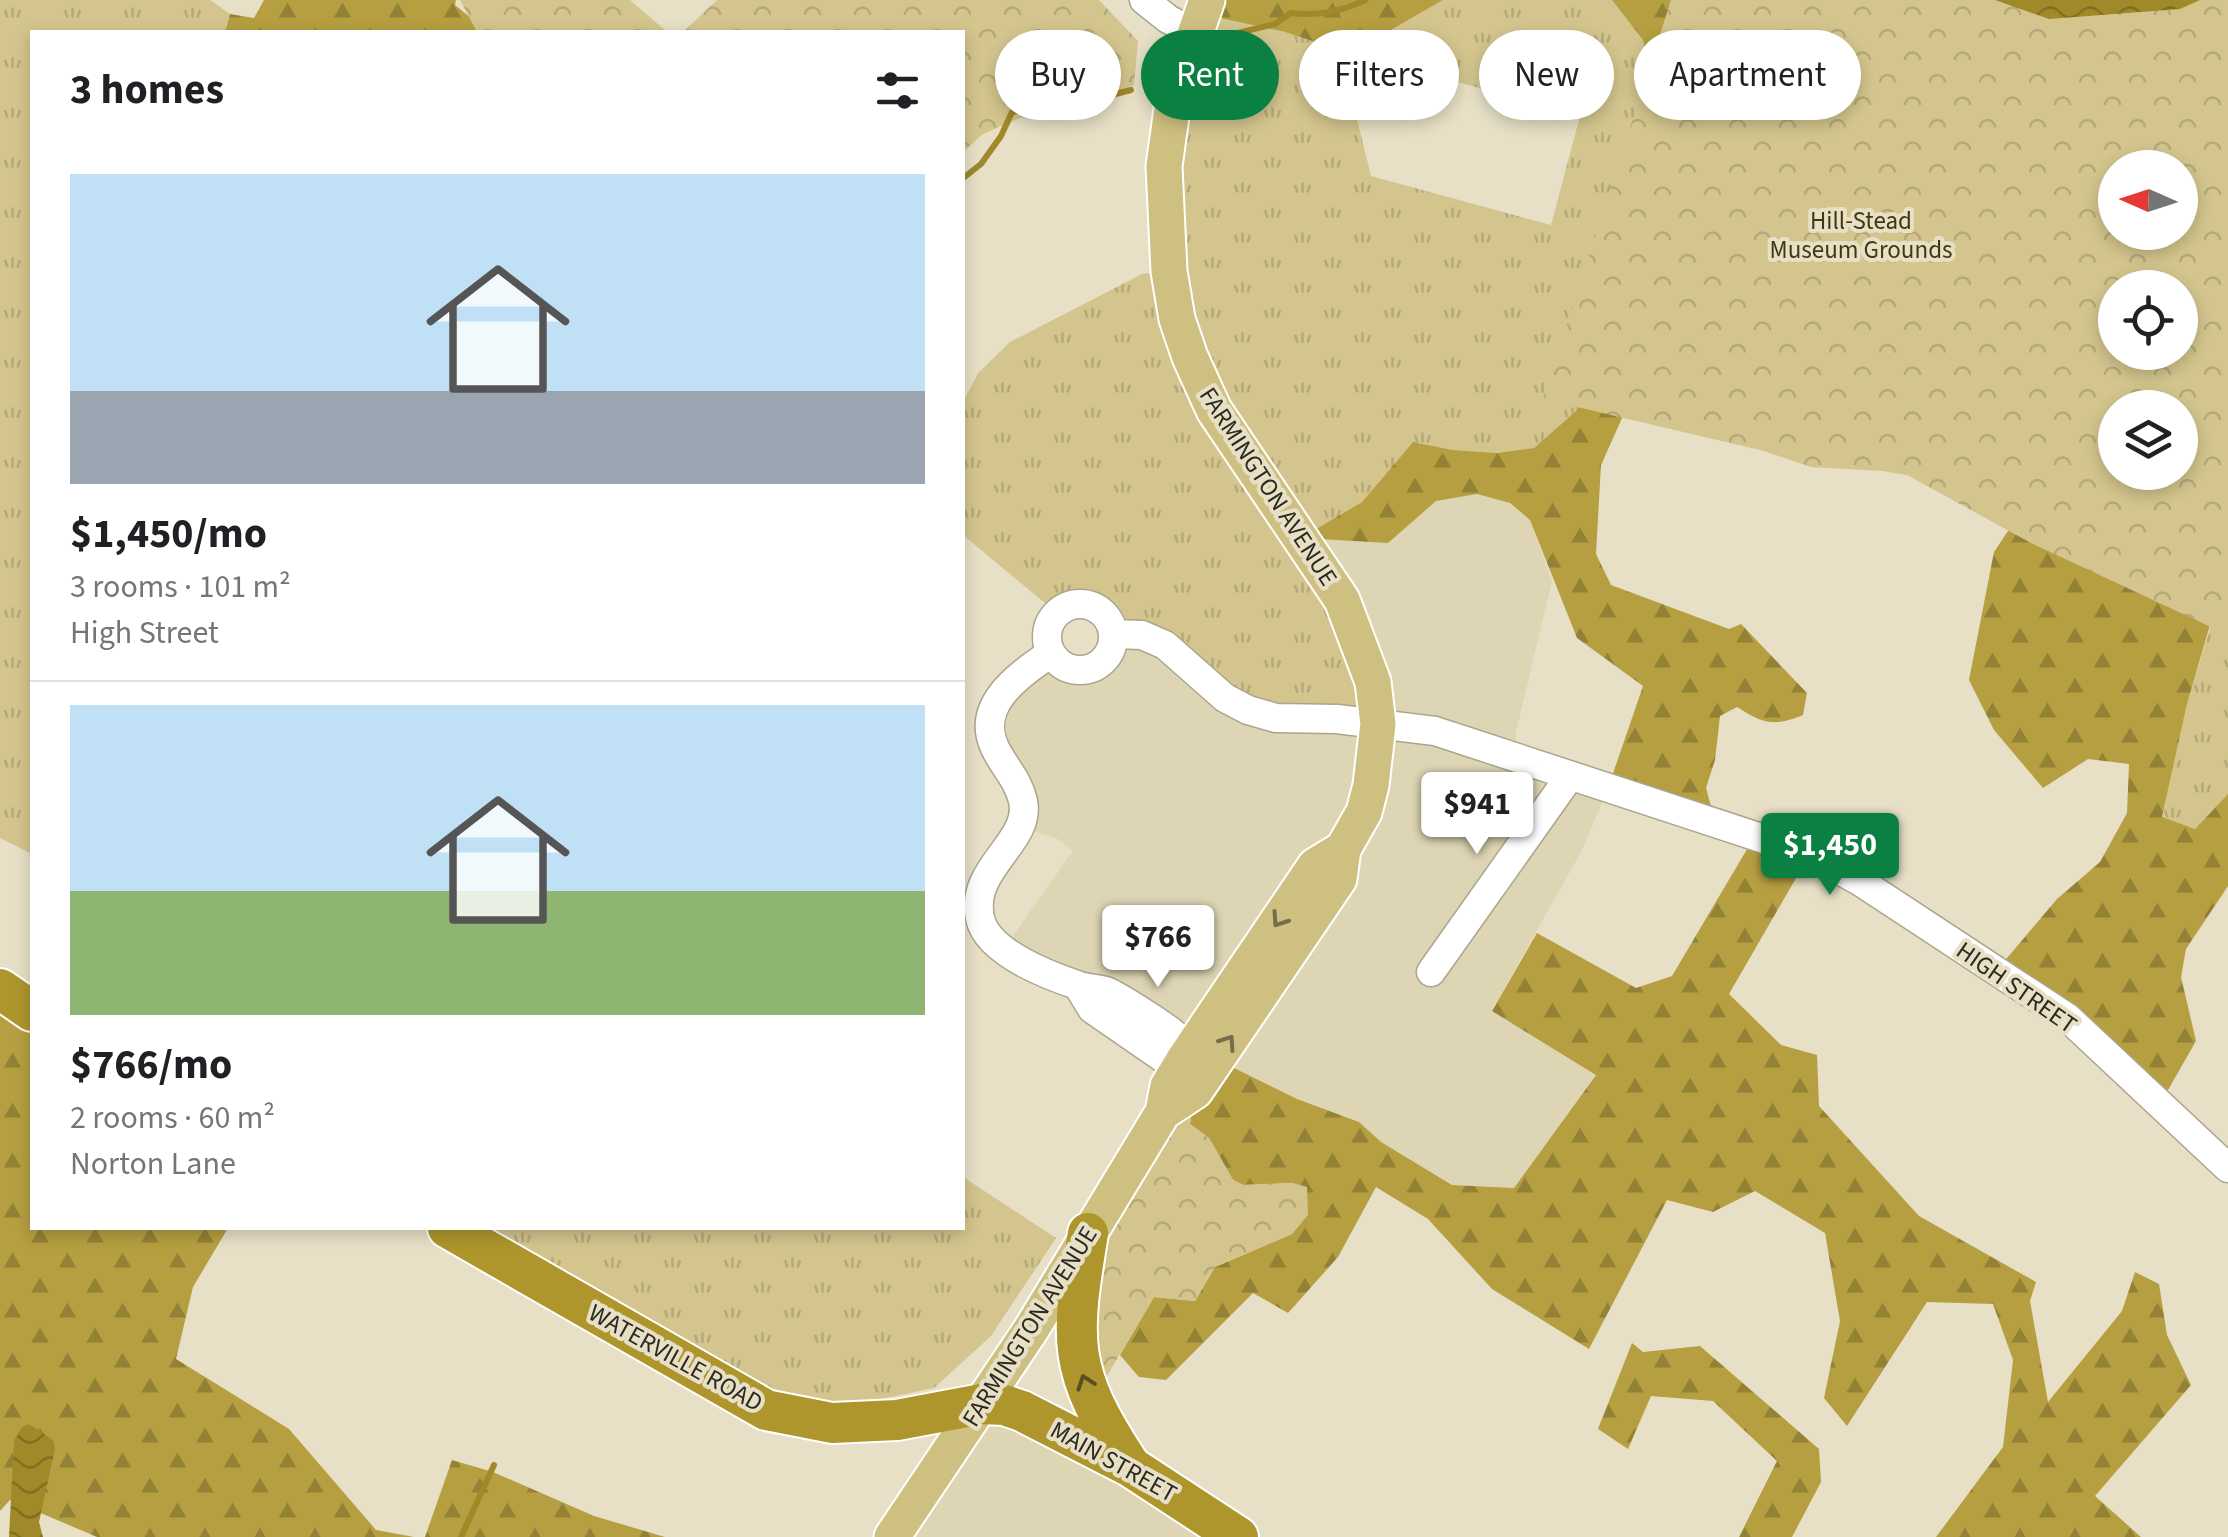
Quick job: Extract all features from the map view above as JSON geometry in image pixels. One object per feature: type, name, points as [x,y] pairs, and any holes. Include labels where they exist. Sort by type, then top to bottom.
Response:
[{"type":"highway","points":[[0,989],[30,1009]]},
{"type":"highway","name":"WATERVILLE ROAD","points":[[451,1230],[766,1410],[832,1423],[897,1420],[982,1404]]},
{"type":"highway","points":[[1088,1233],[1075,1320],[1078,1361],[1088,1394],[1131,1468]]},
{"type":"highway","name":"MAIN STREET","points":[[982,1404],[1022,1411],[1131,1468],[1238,1537]]},
{"type":"main road","name":"FARMINGTON AVENUE","points":[[1195,30],[1207,0]]},
{"type":"main road","name":"FARMINGTON AVENUE","points":[[1163,1112],[1195,1090],[1339,879],[1343,848],[1364,812],[1378,724],[1373,682],[1342,600],[1214,410],[1190,357],[1177,319],[1164,217],[1164,166],[1170,120]]},
{"type":"main road","name":"FARMINGTON AVENUE","points":[[892,1537],[1032,1328],[1163,1112],[1168,1086],[1185,1058],[1315,866],[1343,848]]},
{"type":"street","points":[[1144,0],[1188,30]]},
{"type":"street","points":[[1086,604],[1105,614],[1113,634],[1108,655],[1090,669],[1068,668],[1052,654],[1047,632],[1050,622],[1067,606],[1086,604]]},
{"type":"street","name":"HIGH STREET","points":[[1113,634],[1142,635],[1166,646],[1225,698],[1248,710],[1276,718],[1435,731],[1810,854],[1861,882],[2068,1018],[2228,1168]]},
{"type":"street","points":[[1052,654],[1016,678],[996,702],[990,727],[992,743],[1012,770],[1024,808],[1020,828],[994,862],[981,888],[979,917],[983,930],[997,947],[1078,986],[1107,991],[1178,1037],[1185,1058]]},
{"type":"street","points":[[1431,972],[1570,776]]},
{"type":"shaded area","points":[[1477,494],[1510,503],[1530,520],[1552,581],[1516,732],[1517,758],[1608,788],[1581,852],[1492,1010],[1596,1074],[1514,1188],[1452,1185],[1381,1142],[1359,1122],[1185,1058],[1003,950],[1073,851],[1056,838],[1019,827],[996,702],[1059,662],[1079,670],[1100,664],[1112,645],[1301,538],[1387,543],[1436,501]]},
{"type":"shaded area","points":[[982,1404],[1238,1537],[892,1537]]},
{"type":"green space","points":[[0,0],[210,0],[230,14],[226,30],[30,30],[30,853],[0,838]]},
{"type":"green space","points":[[264,0],[456,0],[455,5],[486,30],[226,30],[230,14],[254,18]]},
{"type":"green space","points":[[460,0],[630,0],[665,30],[476,30]]},
{"type":"green space","points":[[717,0],[1099,0],[1138,41],[1134,85],[1121,91],[1121,30],[995,30],[995,120],[1015,120],[983,134],[965,150],[965,30],[685,30]]},
{"type":"green space","points":[[1207,0],[1443,0],[1391,30],[1299,30],[1299,37],[1201,14]]},
{"type":"green space","points":[[1443,0],[1612,0],[1635,30],[1634,120],[1647,120],[1598,346],[1576,411],[1534,448],[1497,453],[1413,442],[1362,502],[1302,538],[1378,724],[1276,718],[1110,623],[1093,607],[1072,606],[1057,613],[965,537],[965,398],[978,373],[1010,342],[1142,274],[1169,271],[1164,217],[1182,120],[1279,120],[1279,31],[1299,37],[1299,120],[1357,120],[1371,176],[1551,225],[1579,120],[1614,120],[1614,30],[1479,30],[1479,88],[1459,82],[1459,30],[1391,30]]},
{"type":"green space","points":[[1612,0],[1750,0],[1741,30],[1635,30]]},
{"type":"green space","name":"Hill-Stead Museum Grounds","points":[[1671,0],[2228,0],[2228,635],[2031,543],[1907,475],[1811,467],[1764,451],[1543,399],[1634,115],[1634,120],[1861,120],[1861,30],[1661,30]]},
{"type":"green space","points":[[1201,14],[1276,30],[1198,30]]},
{"type":"green space","points":[[1647,120],[1715,120],[1640,378],[1601,465],[1596,554],[1611,585],[1729,629],[1741,624],[1807,693],[1803,715],[1784,721],[1762,720],[1737,707],[1720,716],[1715,760],[1706,788],[1715,821],[1608,788],[1643,686],[1577,638],[1530,520],[1510,503],[1477,494],[1436,501],[1388,543],[1301,538],[1362,502],[1413,442],[1497,453],[1534,448],[1576,411],[1598,346]]},
{"type":"green space","points":[[2014,522],[2226,570],[2187,704],[2162,817],[2195,829],[2228,794],[2228,886],[2186,949],[2181,977],[2196,1041],[2160,1104],[1996,971],[2057,899],[2100,862],[2127,813],[2129,764],[2088,759],[2043,788],[1994,730],[1969,680],[1994,552]]},
{"type":"green space","points":[[2228,569],[2228,794],[2195,829],[2162,818],[2187,704]]},
{"type":"green space","points":[[1756,834],[1810,854],[1729,994],[1781,1045],[1817,1055],[1819,1106],[1919,1216],[2036,1282],[2030,1301],[2048,1402],[2122,1311],[2135,1272],[2159,1284],[2167,1335],[2191,1385],[2095,1496],[2141,1537],[1936,1537],[2003,1447],[2013,1360],[1993,1304],[1927,1302],[1847,1426],[1824,1398],[1840,1321],[1825,1233],[1755,1191],[1713,1212],[1667,1200],[1589,1349],[1492,1289],[1428,1219],[1376,1187],[1338,1257],[1288,1313],[1253,1293],[1166,1380],[1139,1377],[1120,1355],[1154,1297],[1195,1301],[1215,1267],[1292,1234],[1293,1183],[1243,1185],[1233,1180],[1209,1138],[1190,1124],[1195,1091],[1228,1065],[1297,1099],[1359,1122],[1381,1142],[1452,1185],[1514,1188],[1596,1075],[1492,1011],[1537,933],[1636,988],[1672,976]]},
{"type":"green space","points":[[0,989],[30,1010],[30,1230],[227,1230],[193,1287],[176,1359],[289,1429],[376,1530],[414,1537],[97,1537],[10,1500],[0,1511]]},
{"type":"green space","points":[[1195,1091],[1190,1124],[1209,1138],[1233,1180],[1243,1185],[1293,1183],[1307,1187],[1308,1215],[1292,1234],[1215,1267],[1195,1301],[1154,1297],[1098,1391],[1088,1233]]},
{"type":"green space","points":[[965,1178],[1056,1238],[991,1336],[934,1388],[862,1403],[801,1405],[745,1385],[474,1230],[965,1230]]},
{"type":"green space","points":[[1632,1343],[1643,1352],[1700,1346],[1819,1449],[1821,1482],[1792,1537],[1739,1537],[1777,1461],[1713,1401],[1651,1396],[1628,1449],[1598,1429]]},
{"type":"green space","points":[[452,1460],[493,1472],[594,1516],[665,1537],[425,1537]]},
{"type":"water","points":[[1995,0],[2200,0],[2180,9],[2049,19]]},
{"type":"water","points":[[29,1424],[53,1440],[55,1449],[39,1522],[43,1537],[9,1537],[14,1441],[22,1427]]},
{"type":"waterway","points":[[1250,30],[1275,24],[1291,13],[1329,12],[1365,0]]},
{"type":"waterway","points":[[965,177],[981,164],[1012,112],[1033,108],[1057,115],[1081,103],[1131,90]]},
{"type":"waterway","points":[[461,1537],[494,1465]]}]
